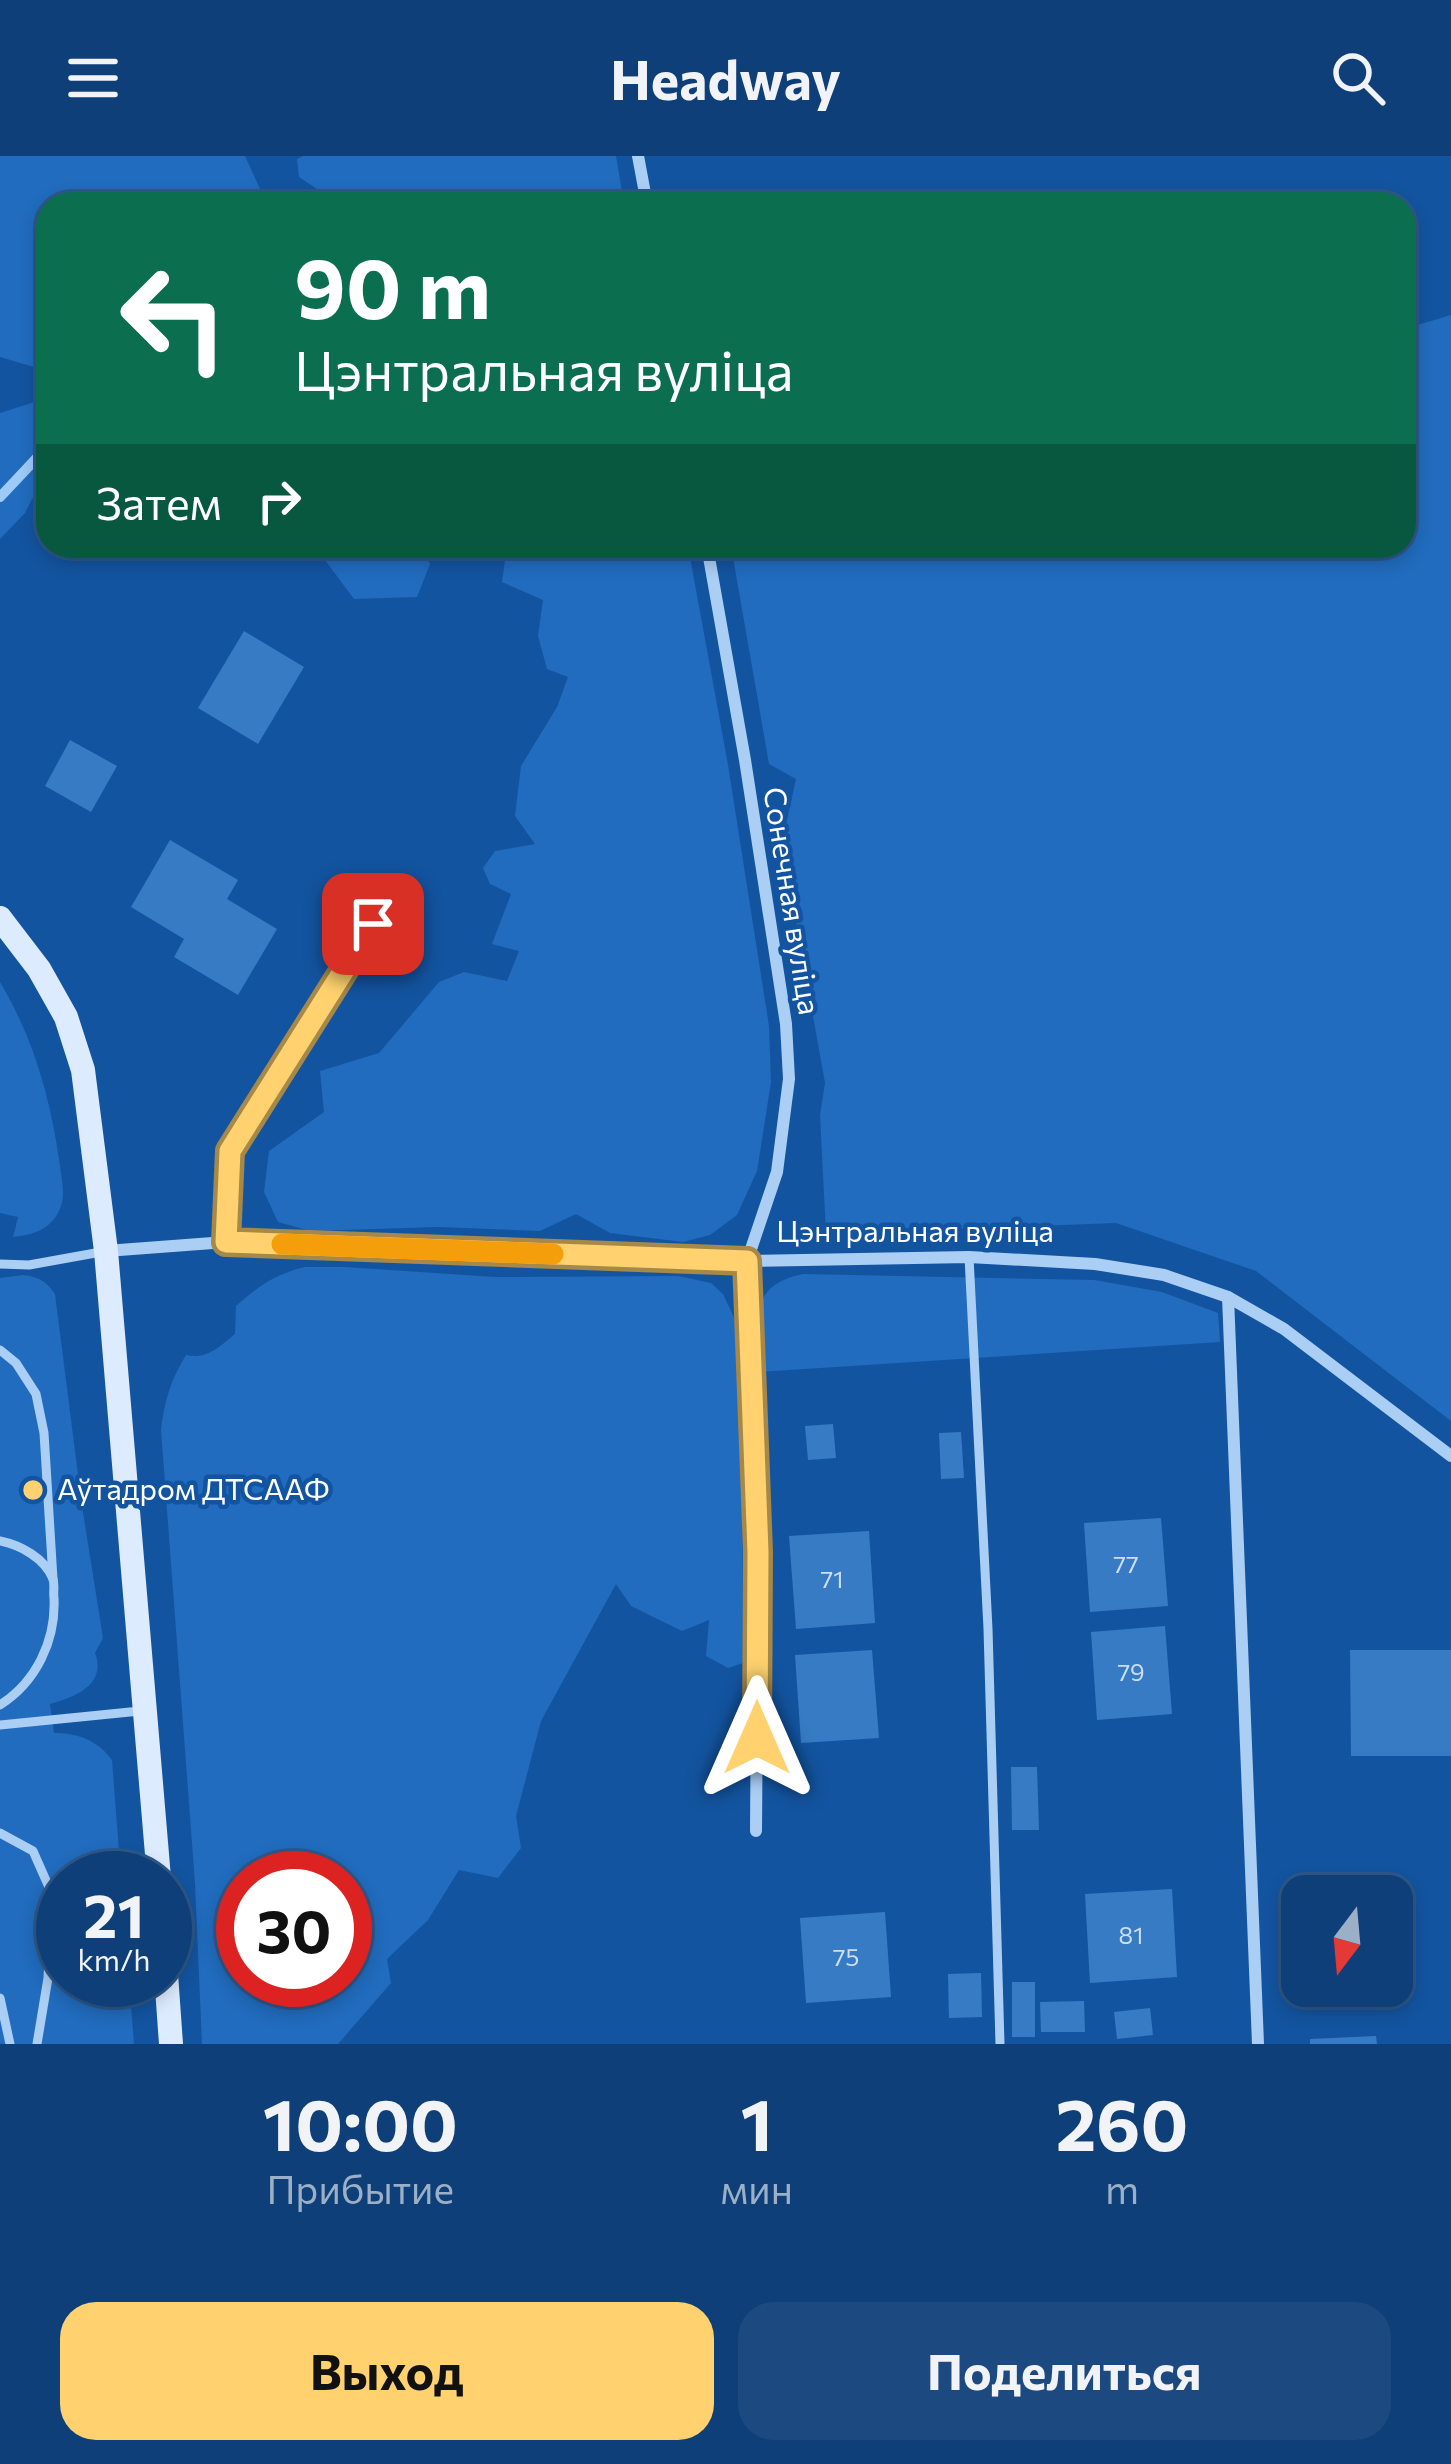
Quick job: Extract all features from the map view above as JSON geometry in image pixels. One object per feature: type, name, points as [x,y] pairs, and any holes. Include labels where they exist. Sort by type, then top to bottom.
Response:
[{"type":"main road","points":[[0,919],[39,969],[66,1017],[83,1070],[106,1251],[157,1851]]},
{"type":"main road","points":[[169,2007],[172,2044]]},
{"type":"street","points":[[638,156],[644,192]]},
{"type":"street","name":"Сонечная вуліца","points":[[709,558],[786,1024],[788,1079],[777,1172],[747,1261]]},
{"type":"street","name":"Цэнтральная вуліца","points":[[106,1251],[226,1242],[747,1261],[969,1257],[1095,1264],[1165,1275],[1228,1298],[1284,1329],[1451,1456]]},
{"type":"street","points":[[747,1261],[758,1552],[756,1831]]},
{"type":"street","points":[[1228,1298],[1258,2044]]},
{"type":"lane","points":[[226,1242],[230,1151],[396,886]]},
{"type":"lane","points":[[0,1264],[29,1265],[106,1251]]},
{"type":"lane","points":[[969,1257],[988,1629],[1000,2044]]},
{"type":"lane","points":[[0,1350],[16,1363],[36,1394],[44,1433],[55,1618],[45,1654],[18,1693],[0,1705]]},
{"type":"lane","points":[[0,1541],[30,1551],[53,1579]]},
{"type":"lane","points":[[0,1725],[146,1710]]},
{"type":"lane","points":[[0,1833],[33,1851],[52,1894],[48,1978],[37,2044]]},
{"type":"lane","points":[[0,1998],[10,2044]]},
{"type":"shaded area","points":[[0,156],[245,156],[262,192],[36,192],[36,373],[34,367],[0,357]]},
{"type":"shaded area","points":[[616,156],[622,192],[322,192],[299,177],[297,159]]},
{"type":"shaded area","points":[[1451,315],[1451,1421],[1256,1271],[1116,1223],[826,1234],[820,1115],[825,1083],[782,843],[796,779],[769,764],[733,558],[1416,558],[1416,325]]},
{"type":"shaded area","points":[[36,402],[36,491],[25,513],[0,539],[0,413]]},
{"type":"shaded area","points":[[323,558],[427,558],[430,564],[417,597],[354,599]]},
{"type":"shaded area","points":[[505,558],[690,558],[769,1026],[771,1082],[757,1171],[737,1215],[710,1235],[683,1242],[610,1233],[576,1214],[540,1231],[438,1227],[310,1231],[278,1222],[264,1192],[269,1151],[324,1112],[320,1071],[379,1053],[439,982],[464,972],[507,981],[519,951],[492,944],[511,894],[490,884],[483,868],[495,851],[535,844],[515,816],[521,766],[557,707],[568,677],[547,669],[538,636],[543,600],[502,582]]},
{"type":"shaded area","points":[[0,982],[39,1071],[63,1189],[61,1206],[51,1223],[13,1237],[18,1217],[0,1213]]},
{"type":"shaded area","points":[[305,1267],[495,1277],[678,1276],[711,1283],[723,1294],[737,1324],[743,1663],[728,1668],[706,1656],[709,1620],[682,1631],[631,1606],[616,1584],[541,1721],[516,1816],[521,1848],[498,1878],[459,1870],[428,1920],[387,1959],[391,1983],[372,2005],[372,1851],[216,1851],[216,2007],[370,2007],[338,2044],[202,2044],[195,1883],[161,1430],[169,1391],[186,1355],[207,1354],[235,1334],[236,1306],[268,1282]]},
{"type":"shaded area","points":[[803,1274],[1094,1280],[1162,1292],[1218,1313],[1220,1342],[759,1372],[759,1309],[772,1288]]},
{"type":"shaded area","name":"Аўтадром ДТСААФ","points":[[33,1277],[55,1294],[103,1638],[95,1653],[98,1664],[93,1681],[50,1704],[54,1733],[86,1739],[112,1760],[119,1851],[36,1851],[36,2007],[131,2007],[134,2044],[0,2044],[0,1278]]},
{"type":"building","points":[[244,631],[304,667],[258,744],[198,708]]},
{"type":"building","points":[[70,740],[117,766],[91,812],[45,786]]},
{"type":"building","points":[[170,840],[238,880],[227,899],[277,929],[238,995],[174,957],[184,939],[131,907]]},
{"type":"building","points":[[833,1424],[836,1458],[808,1460],[805,1426]]},
{"type":"building","points":[[961,1432],[964,1478],[941,1479],[939,1433]]},
{"type":"building","points":[[1161,1518],[1168,1606],[1090,1612],[1084,1523]]},
{"type":"building","points":[[869,1531],[875,1623],[796,1629],[789,1536]]},
{"type":"building","points":[[1165,1626],[1172,1714],[1097,1720],[1091,1632]]},
{"type":"building","points":[[872,1650],[879,1738],[801,1743],[795,1655]]},
{"type":"building","points":[[1350,1650],[1451,1650],[1451,1756],[1351,1756]]},
{"type":"building","points":[[1011,1767],[1037,1767],[1039,1830],[1012,1830]]},
{"type":"building","points":[[1172,1889],[1177,1977],[1090,1983],[1085,1894]]},
{"type":"building","points":[[885,1912],[891,1997],[806,2003],[800,1918]]},
{"type":"building","points":[[981,1973],[982,2017],[949,2018],[948,1974]]},
{"type":"building","points":[[1012,1982],[1035,1982],[1035,2037],[1012,2037]]},
{"type":"building","points":[[1084,2001],[1085,2032],[1041,2032],[1040,2002]]},
{"type":"building","points":[[1150,2008],[1153,2035],[1117,2039],[1114,2012]]},
{"type":"building","points":[[1376,2036],[1377,2044],[1310,2044],[1310,2039]]},
{"type":"waterway","points":[[0,497],[36,459]]},
{"type":"slow traffic","points":[[282,1244],[553,1254]]},
{"type":"place","name":"Аўтадром ДТСААФ","points":[[33,1490]]},
{"type":"route","points":[[373,924],[230,1151],[226,1242],[747,1261],[758,1552],[757,1738]]}]
